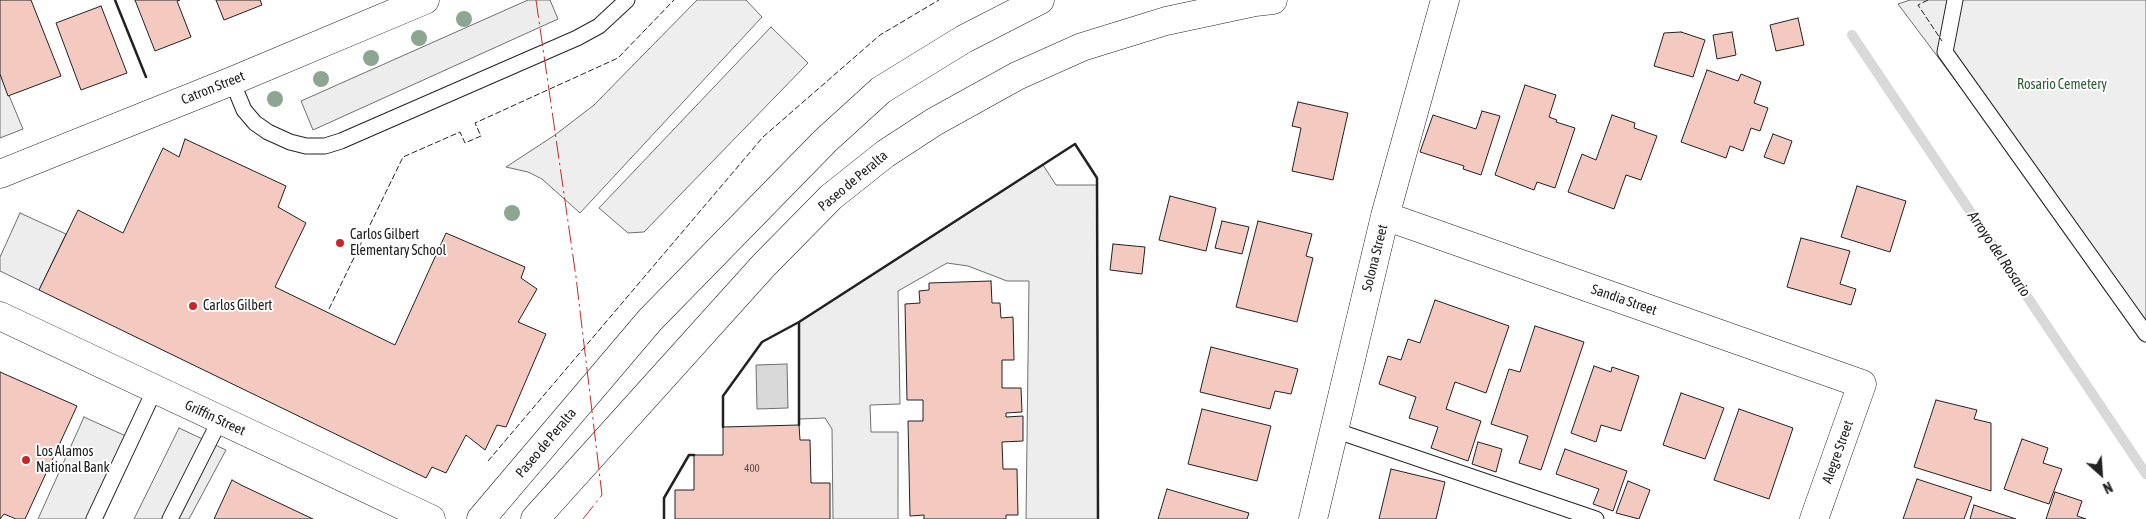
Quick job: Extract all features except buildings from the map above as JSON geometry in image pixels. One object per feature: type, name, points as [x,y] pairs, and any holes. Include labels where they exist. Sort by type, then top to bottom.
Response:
[{"type":"street","name":"Catron Street","points":[[0,174],[232,81],[425,0]]},
{"type":"street","name":"Paseo de Peralta","points":[[481,519],[650,320],[825,141],[881,90],[964,39],[1040,0]]},
{"type":"street","name":"Paseo de Peralta","points":[[535,519],[764,265],[831,197],[884,154],[934,122],[1017,76],[1082,47],[1166,21],[1273,0]]},
{"type":"street","name":"Solona Street","points":[[1313,519],[1385,216],[1445,0]]},
{"type":"street","name":"Sandia Street","points":[[1385,216],[1862,384]]},
{"type":"street","name":"Griffin Street","points":[[0,316],[431,519]]},
{"type":"street","name":"Alegre Street","points":[[1814,519],[1862,384]]},
{"type":"lane","points":[[232,81],[244,110],[255,123],[268,132],[290,142],[306,146],[325,146],[341,141],[577,38],[599,26],[628,0]]},
{"type":"lane","points":[[1955,0],[1945,52],[2146,334]]},
{"type":"lane","points":[[94,519],[155,389]]},
{"type":"lane","points":[[170,519],[220,420]]},
{"type":"lane","points":[[1334,430],[1596,519]]},
{"type":"green space","points":[[697,0],[746,0],[762,17],[580,213],[542,179],[528,172],[506,167],[555,135],[594,105]]},
{"type":"green space","name":"Rosario Cemetery","points":[[1910,0],[2146,0],[2146,334],[1898,4]]},
{"type":"green space","points":[[771,27],[808,63],[644,232],[628,233],[599,208]]},
{"type":"shaded area","points":[[528,0],[550,0],[558,19],[313,130],[301,101]]},
{"type":"shaded area","points":[[0,74],[23,129],[0,138]]},
{"type":"shaded area","points":[[1043,165],[1056,185],[1097,185],[1098,519],[1026,519],[1029,281],[1007,281],[968,266],[947,263],[898,291],[900,404],[870,405],[871,432],[898,432],[898,519],[833,519],[832,429],[825,418],[799,419],[799,322]]},
{"type":"shaded area","points":[[20,213],[66,234],[39,290],[0,271],[0,257]]},
{"type":"shaded area","points":[[787,364],[788,408],[757,409],[756,365]]},
{"type":"shaded area","points":[[84,417],[128,437],[90,519],[38,519]]},
{"type":"shaded area","points":[[179,428],[226,450],[189,519],[134,519]]},
{"type":"waterway","name":"Arroyo del Rosario","points":[[1852,35],[2146,474]]},
{"type":"fence","points":[[329,309],[403,157],[460,132],[465,143],[481,136],[475,123],[618,58],[674,0]]},
{"type":"fence","points":[[488,461],[763,137],[880,35],[939,0]]},
{"type":"fence","points":[[1928,0],[1918,5],[1942,41]]},
{"type":"wall","points":[[115,0],[146,77]]},
{"type":"wall","points":[[799,322],[1075,144],[1097,178],[1098,519]]},
{"type":"wall","points":[[723,427],[723,396],[762,342],[799,322],[799,425]]},
{"type":"wall","points":[[664,519],[664,498],[689,455],[694,455]]},
{"type":"power","points":[[536,0],[576,277],[602,495],[583,519]]},
{"type":"place","name":"Carlos Gilbert Elementary School","points":[[340,243]]},
{"type":"place","name":"Carlos Gilbert","points":[[193,306]]},
{"type":"place","name":"Los Alamos National Bank","points":[[26,460]]}]
